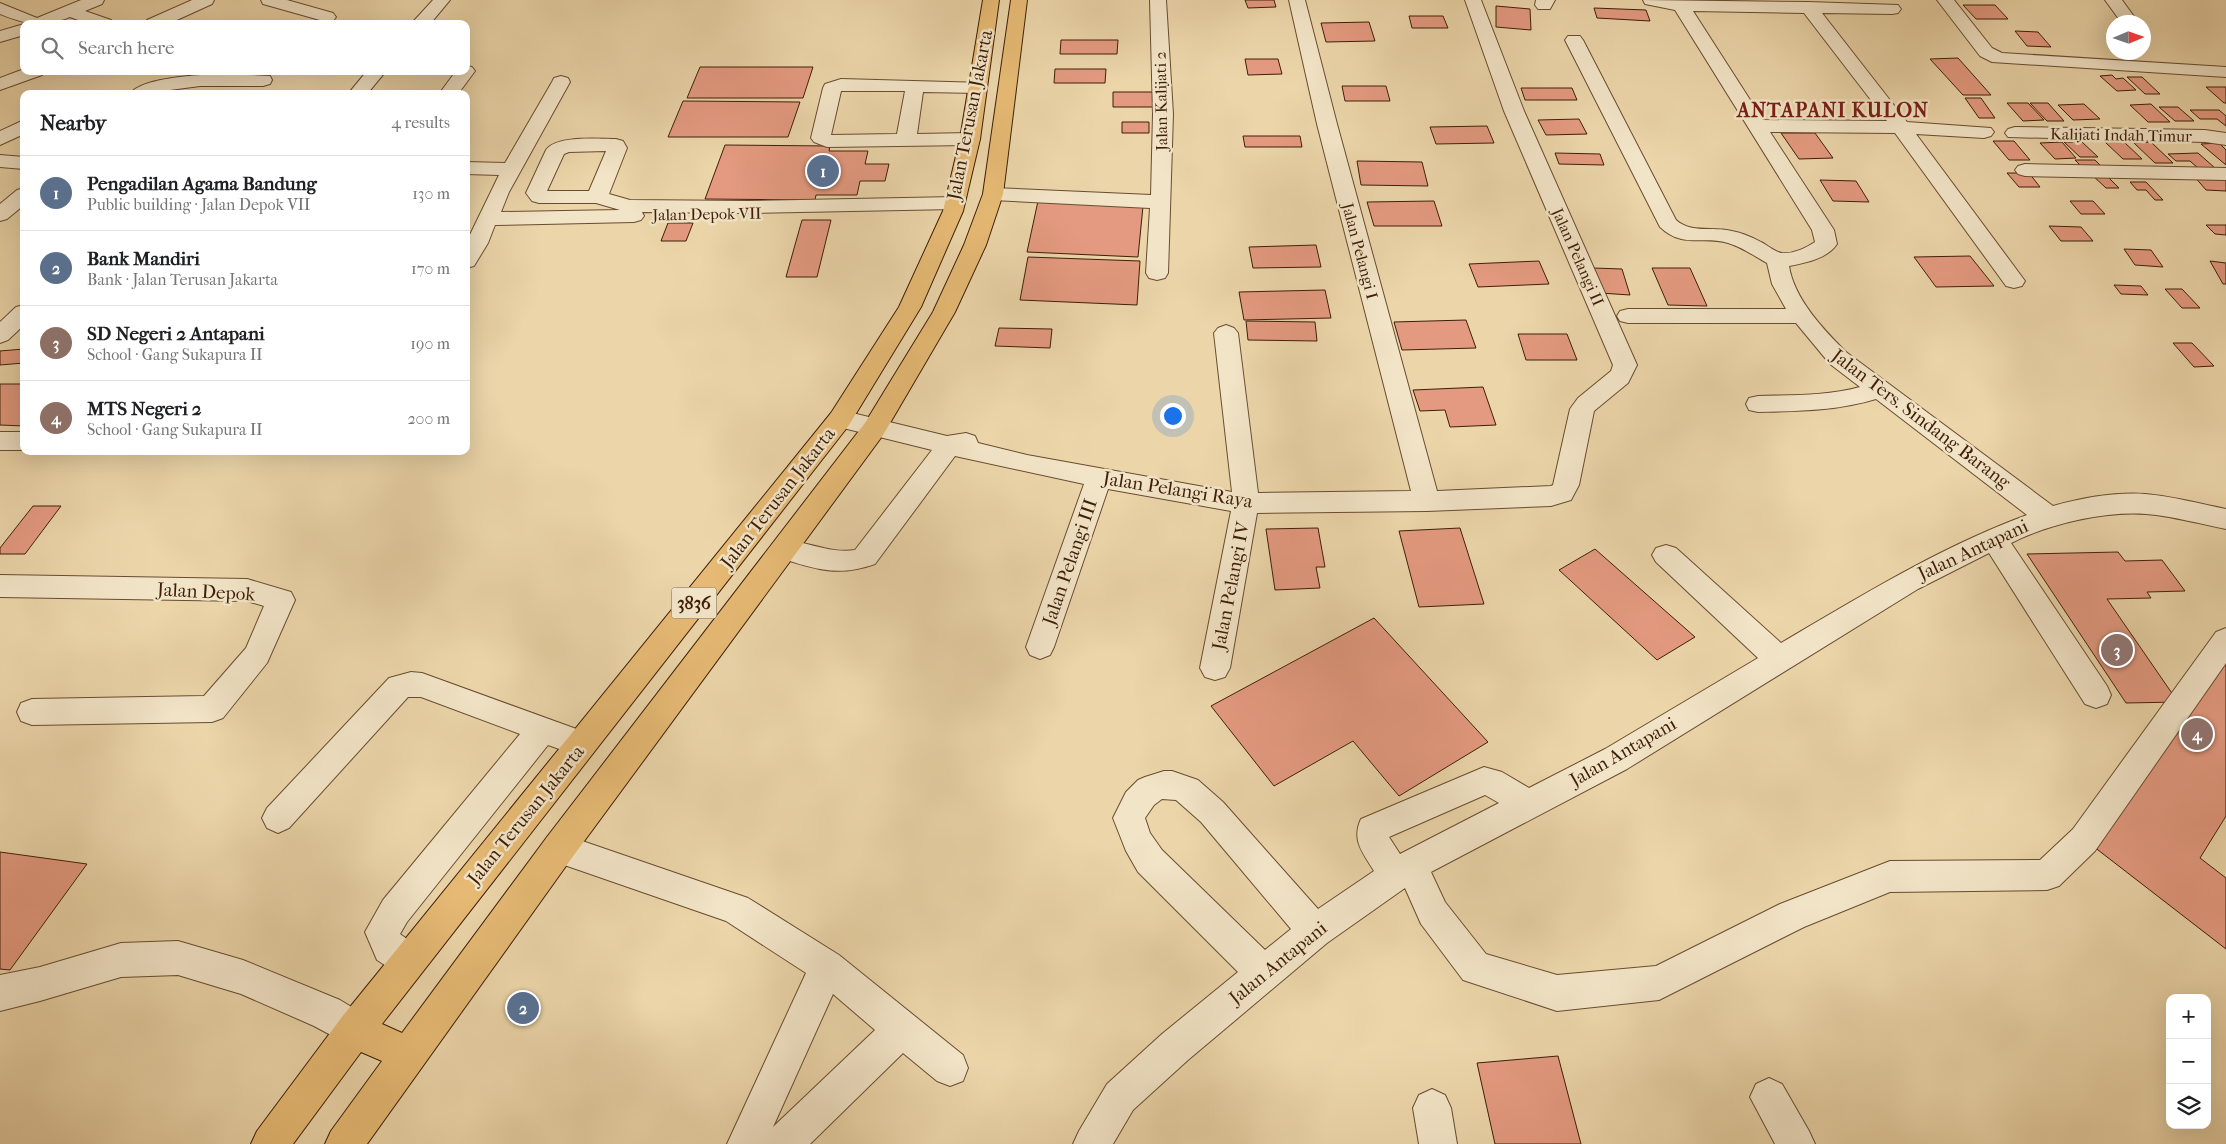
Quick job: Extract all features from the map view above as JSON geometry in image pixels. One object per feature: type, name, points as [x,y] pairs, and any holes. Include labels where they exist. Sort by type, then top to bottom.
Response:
[{"type":"main road","name":"Jalan Terusan Jakarta","points":[[270,1144],[409,961],[840,419],[910,307],[944,237],[945,208],[970,139],[991,0]]},
{"type":"main road","name":"Jalan Terusan Jakarta","points":[[344,1144],[559,848],[874,429],[944,312],[975,245],[993,194],[1019,0]]},
{"type":"main road","points":[[355,1030],[408,1055]]},
{"type":"street","points":[[43,20],[96,0]]},
{"type":"street","points":[[162,20],[206,0]]},
{"type":"street","points":[[269,0],[292,3],[328,15]]},
{"type":"street","points":[[424,20],[442,0]]},
{"type":"street","name":"Jalan Kalijati 2","points":[[1157,272],[1163,114],[1158,0]]},
{"type":"street","name":"Jalan Pelangi I","points":[[1297,0],[1327,124],[1427,501]]},
{"type":"street","name":"Jalan Pelangi II","points":[[1473,0],[1514,110],[1625,365],[1621,376],[1586,403],[1582,409],[1564,489],[1562,492],[1552,496]]},
{"type":"street","points":[[1651,0],[1680,6],[1808,7],[1862,4],[1892,9]]},
{"type":"street","points":[[1945,0],[1986,52],[1994,57],[2226,72]]},
{"type":"street","points":[[2113,0],[2124,15]]},
{"type":"street","points":[[1574,40],[1667,223],[1674,230],[1683,234],[1734,237],[1777,260],[1799,259],[1816,252],[1826,244],[1823,230],[1680,6]]},
{"type":"street","points":[[1808,7],[1901,127],[2014,281]]},
{"type":"street","points":[[0,8],[23,20]]},
{"type":"street","points":[[71,11],[95,20]]},
{"type":"street","points":[[0,37],[20,29]]},
{"type":"street","points":[[2151,55],[2160,68]]},
{"type":"street","points":[[0,84],[25,75]]},
{"type":"street","points":[[360,90],[374,75]]},
{"type":"street","points":[[451,90],[463,75]]},
{"type":"street","points":[[149,90],[163,84],[268,76]]},
{"type":"street","points":[[253,90],[268,76]]},
{"type":"street","points":[[470,254],[477,243],[478,227],[561,82]]},
{"type":"street","points":[[970,139],[827,141],[821,138],[832,88],[841,85],[978,87]]},
{"type":"street","points":[[906,140],[916,86]]},
{"type":"street","points":[[1757,126],[1901,127],[1984,132]]},
{"type":"street","points":[[0,139],[20,128]]},
{"type":"street","name":"Kalijati Indah Timur","points":[[2015,133],[2205,136],[2226,139]]},
{"type":"street","points":[[0,161],[20,163]]},
{"type":"street","points":[[470,168],[512,169]]},
{"type":"street","points":[[2025,170],[2226,174]]},
{"type":"street","points":[[993,194],[1161,202]]},
{"type":"street","points":[[597,197],[629,206],[945,208]]},
{"type":"street","points":[[0,215],[20,198]]},
{"type":"street","name":"Jalan Depok VII","points":[[478,227],[945,208]]},
{"type":"street","name":"Jalan Ters. Sindang Barang","points":[[1777,260],[1777,270],[1802,316],[1824,344],[2048,517]]},
{"type":"street","points":[[0,335],[20,316]]},
{"type":"street","points":[[1628,316],[1802,316]]},
{"type":"street","name":"Jalan Pelangi IV","points":[[1215,668],[1246,503],[1226,333]]},
{"type":"street","points":[[1758,404],[1847,399],[1880,389]]},
{"type":"street","name":"Jalan Pelangi Raya","points":[[840,419],[874,429],[950,444],[1027,464],[1210,499],[1246,503],[1427,501],[1552,496]]},
{"type":"street","points":[[0,441],[20,441]]},
{"type":"street","points":[[784,549],[838,562],[854,562],[865,556],[950,444]]},
{"type":"street","name":"Jalan Pelangi III","points":[[1040,647],[1099,477]]},
{"type":"street","name":"Jalan Antapani","points":[[1092,1144],[1120,1097],[1175,1047],[1315,931],[1403,871],[1616,759],[1908,581],[1994,539],[2048,517],[2082,508],[2144,504],[2180,509],[2226,519]]},
{"type":"street","points":[[1994,539],[2096,695]]},
{"type":"street","points":[[1666,554],[1779,659]]},
{"type":"street","name":"Jalan Depok","points":[[0,586],[247,590],[281,600],[257,655],[212,710],[32,712]]},
{"type":"street","points":[[1528,804],[1491,782],[1484,781],[1372,829],[1373,840],[1403,871],[1475,968],[1557,992],[1659,983],[1792,915],[1890,878],[2047,875],[2084,840],[2226,640]]},
{"type":"street","points":[[278,818],[399,687],[411,684],[422,685],[582,744]]},
{"type":"street","points":[[409,961],[389,948],[382,932],[396,911],[543,729]]},
{"type":"street","points":[[1264,973],[1150,861],[1137,840],[1129,818],[1135,802],[1151,788],[1166,786],[1182,787],[1195,796],[1212,812],[1315,931]]},
{"type":"street","points":[[559,848],[736,909],[827,967],[950,1068]]},
{"type":"street","points":[[0,993],[40,984],[121,960],[178,958],[243,977],[327,1013],[355,1030]]},
{"type":"street","points":[[746,1144],[827,967]]},
{"type":"street","points":[[783,1144],[902,1029]]},
{"type":"street","points":[[1769,1097],[1796,1144]]},
{"type":"street","points":[[1432,1108],[1438,1144]]},
{"type":"building","points":[[1245,0],[1274,0],[1276,7],[1248,8]]},
{"type":"building","points":[[1963,5],[1995,5],[2008,19],[1976,19]]},
{"type":"building","points":[[1496,6],[1530,9],[1531,30],[1496,27]]},
{"type":"building","points":[[1594,8],[1646,10],[1650,21],[1597,18]]},
{"type":"building","points":[[1409,16],[1443,16],[1448,28],[1412,28]]},
{"type":"building","points":[[1369,22],[1375,41],[1326,42],[1321,23]]},
{"type":"building","points":[[2015,31],[2038,32],[2051,47],[2027,46]]},
{"type":"building","points":[[1061,40],[1118,40],[1117,54],[1060,54]]},
{"type":"building","points":[[1958,58],[1991,95],[1963,95],[1930,59]]},
{"type":"building","points":[[1245,59],[1278,59],[1282,74],[1248,75]]},
{"type":"building","points":[[700,67],[813,67],[803,98],[687,98]]},
{"type":"building","points":[[1055,69],[1106,69],[1105,83],[1054,83]]},
{"type":"building","points":[[2112,75],[2116,79],[2123,78],[2136,90],[2117,91],[2100,76]]},
{"type":"building","points":[[2127,77],[2142,77],[2160,94],[2145,94]]},
{"type":"building","points":[[1342,86],[1386,86],[1390,101],[1345,101]]},
{"type":"building","points":[[2206,87],[2226,87],[2226,103],[2224,103]]},
{"type":"building","points":[[1521,88],[1572,88],[1577,100],[1525,100]]},
{"type":"building","points":[[1113,92],[1154,92],[1155,107],[1113,107]]},
{"type":"building","points":[[1965,98],[1981,98],[1995,118],[1979,118]]},
{"type":"building","points":[[683,101],[800,102],[788,137],[668,137]]},
{"type":"building","points":[[2007,103],[2028,103],[2044,120],[2023,121]]},
{"type":"building","points":[[2030,103],[2048,103],[2064,121],[2047,121]]},
{"type":"building","points":[[2084,104],[2100,119],[2073,120],[2058,105]]},
{"type":"building","points":[[2151,104],[2170,122],[2148,122],[2130,105]]},
{"type":"building","points":[[2159,107],[2178,107],[2194,121],[2175,121]]},
{"type":"building","points":[[2190,110],[2219,110],[2226,116],[2226,126],[2217,119],[2200,119]]},
{"type":"building","points":[[1579,119],[1587,134],[1546,135],[1538,120]]},
{"type":"building","points":[[1122,122],[1149,122],[1149,133],[1122,133]]},
{"type":"building","points":[[1487,126],[1494,143],[1436,144],[1430,127]]},
{"type":"building","points":[[1781,133],[1815,133],[1833,158],[1799,159]]},
{"type":"building","points":[[1243,136],[1300,136],[1302,147],[1245,147]]},
{"type":"building","points":[[1993,141],[2014,141],[2030,160],[2009,160]]},
{"type":"building","points":[[2062,142],[2076,158],[2055,159],[2040,143]]},
{"type":"building","points":[[2064,142],[2082,142],[2098,157],[2080,157]]},
{"type":"building","points":[[2105,142],[2124,142],[2142,159],[2123,159]]},
{"type":"building","points":[[2151,142],[2173,163],[2155,163],[2134,143]]},
{"type":"building","points":[[2219,143],[2226,150],[2226,165],[2201,144]]},
{"type":"building","points":[[725,145],[830,146],[829,151],[868,151],[865,164],[889,164],[885,181],[860,181],[857,195],[816,195],[815,200],[705,199]]},
{"type":"building","points":[[1555,153],[1600,154],[1604,165],[1559,164]]},
{"type":"building","points":[[2198,153],[2215,168],[2198,168],[2190,161],[2176,161],[2168,154]]},
{"type":"building","points":[[2075,160],[2095,160],[2101,166],[2082,167]]},
{"type":"building","points":[[1357,161],[1422,162],[1428,186],[1361,185]]},
{"type":"building","points":[[2007,173],[2029,173],[2040,187],[2019,187]]},
{"type":"building","points":[[2105,174],[2119,188],[2106,188],[2092,175]]},
{"type":"building","points":[[2194,176],[2226,177],[2226,191],[2206,190]]},
{"type":"building","points":[[1820,180],[1856,181],[1869,202],[1833,201]]},
{"type":"building","points":[[2130,182],[2146,182],[2163,200],[2155,200],[2146,190],[2137,190]]},
{"type":"building","points":[[1038,201],[1143,206],[1138,257],[1027,252]]},
{"type":"building","points":[[1434,201],[1442,226],[1374,226],[1367,202]]},
{"type":"building","points":[[2070,201],[2093,201],[2105,214],[2081,214]]},
{"type":"building","points":[[802,220],[831,220],[817,277],[786,277]]},
{"type":"building","points":[[668,223],[693,223],[686,241],[661,241]]},
{"type":"building","points":[[2206,225],[2226,225],[2226,235],[2215,234]]},
{"type":"building","points":[[2049,226],[2081,227],[2093,241],[2061,241]]},
{"type":"building","points":[[1316,245],[1321,267],[1253,268],[1249,247]]},
{"type":"building","points":[[2124,249],[2151,250],[2163,267],[2135,265]]},
{"type":"building","points":[[1970,256],[1994,286],[1936,287],[1914,257]]},
{"type":"building","points":[[1028,257],[1140,261],[1137,305],[1020,300]]},
{"type":"building","points":[[1539,261],[1549,284],[1478,287],[1469,264]]},
{"type":"building","points":[[2210,261],[2226,263],[2226,284],[2223,284]]},
{"type":"building","points":[[1593,268],[1622,269],[1630,295],[1600,293]]},
{"type":"building","points":[[1652,268],[1690,268],[1707,306],[1668,305]]},
{"type":"building","points":[[2114,285],[2141,286],[2148,295],[2121,294]]},
{"type":"building","points":[[2165,289],[2182,289],[2200,308],[2182,308]]},
{"type":"building","points":[[1325,290],[1331,318],[1244,320],[1239,292]]},
{"type":"building","points":[[1466,320],[1476,348],[1402,350],[1394,322]]},
{"type":"building","points":[[1246,321],[1315,322],[1317,341],[1248,340]]},
{"type":"building","points":[[999,328],[1052,329],[1050,348],[995,346]]},
{"type":"building","points":[[1518,334],[1567,334],[1577,360],[1526,360]]},
{"type":"building","points":[[2173,343],[2192,343],[2214,366],[2194,367]]},
{"type":"building","points":[[20,349],[20,363],[0,365],[0,351]]},
{"type":"building","points":[[0,384],[20,384],[20,426],[0,425]]},
{"type":"building","points":[[1483,387],[1496,425],[1450,427],[1445,410],[1420,411],[1413,390]]},
{"type":"building","points":[[33,506],[61,506],[25,554],[0,554],[0,548]]},
{"type":"building","points":[[1318,528],[1325,567],[1316,567],[1320,588],[1275,590],[1266,529]]},
{"type":"building","points":[[1460,528],[1484,604],[1419,607],[1399,531]]},
{"type":"building","points":[[1595,549],[1695,637],[1657,660],[1559,570]]},
{"type":"building","points":[[2118,552],[2125,561],[2162,560],[2185,591],[2147,592],[2151,598],[2107,599],[2178,702],[2126,703],[2027,554]]},
{"type":"building","points":[[1374,618],[1488,742],[1399,796],[1353,741],[1274,786],[1211,706]]},
{"type":"building","points":[[2226,653],[2226,816],[2200,858],[2226,878],[2226,949],[2089,843]]},
{"type":"building","points":[[0,852],[87,864],[10,970],[0,969]]},
{"type":"building","points":[[1558,1056],[1581,1144],[1495,1144],[1477,1063]]},
{"type":"place","name":"Pengadilan Agama Bandung","points":[[823,171]]},
{"type":"place","name":"SD Negeri 2 Antapani","points":[[2117,650]]},
{"type":"place","name":"MTS Negeri 2","points":[[2197,734]]},
{"type":"place","name":"Bank Mandiri","points":[[523,1008]]},
{"type":"district","name":"ANTAPANI KULON","points":[[1833,110]]}]
